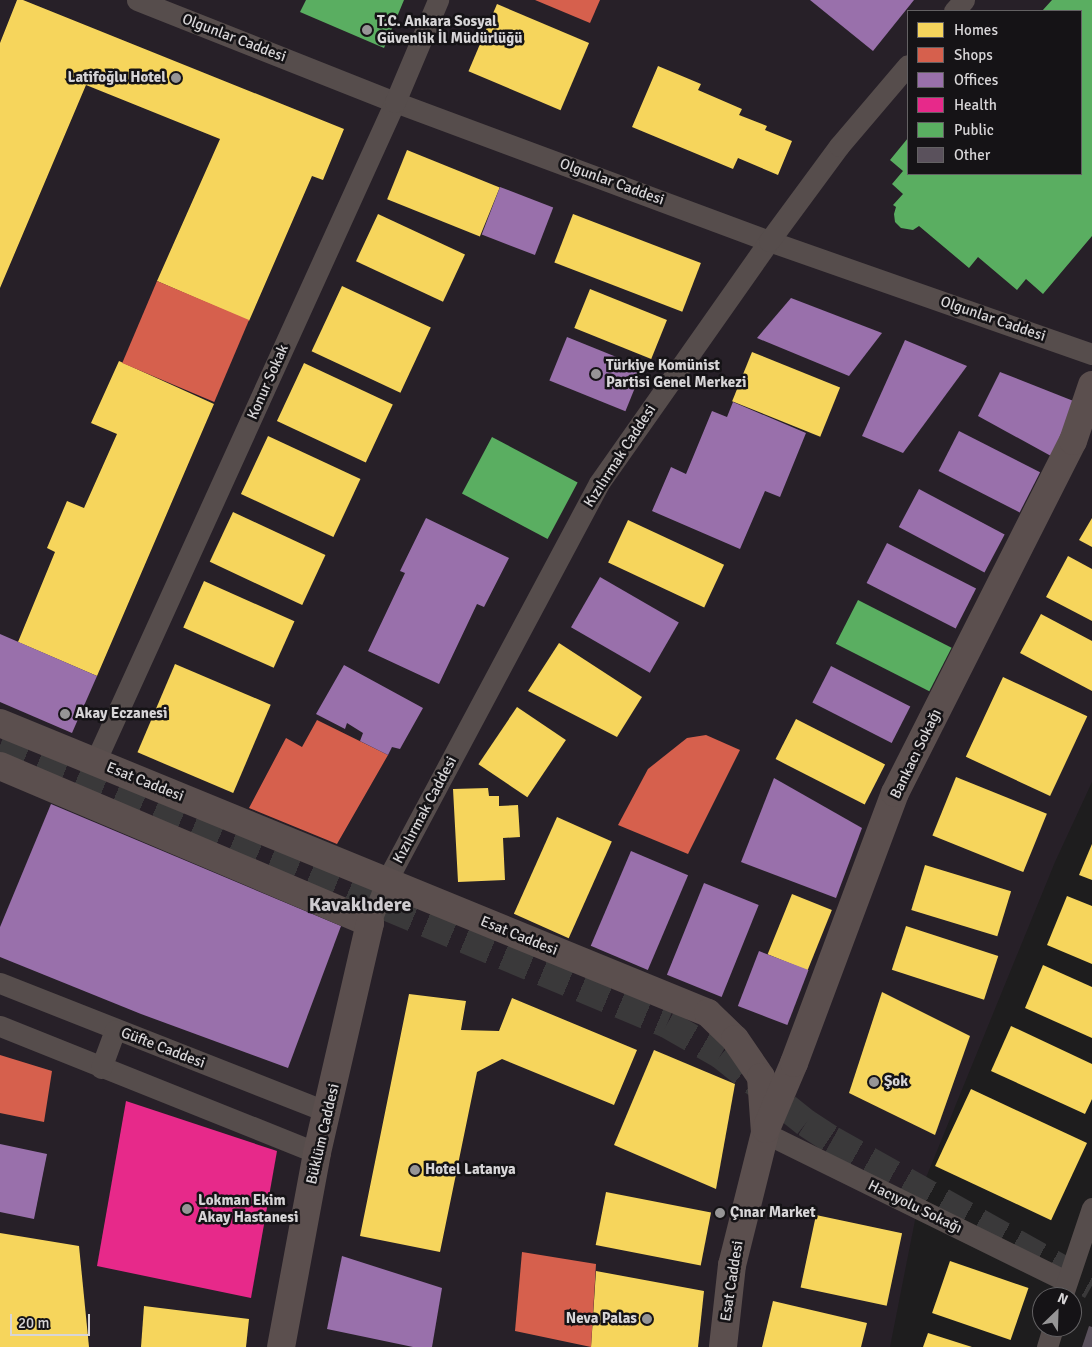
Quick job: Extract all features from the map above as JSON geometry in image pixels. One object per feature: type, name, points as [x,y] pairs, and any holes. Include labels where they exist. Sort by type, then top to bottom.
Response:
[{"type":"street","name":"Olgunlar Caddesi","points":[[137,0],[395,102],[769,240],[1092,354]]},
{"type":"street","name":"Konur Sokak","points":[[95,762],[395,102],[438,0]]},
{"type":"street","points":[[955,10],[964,0]]},
{"type":"street","name":"Kızılırmak Caddesi","points":[[370,923],[386,882],[599,483],[769,240],[840,146],[907,66]]},
{"type":"street","name":"Bankacı Sokağı","points":[[765,1133],[817,1002],[895,793],[1073,441],[1092,386]]},
{"type":"street","name":"Esat Caddesi","points":[[0,722],[708,1013],[735,1039],[761,1077],[765,1133],[732,1265],[723,1347]]},
{"type":"street","points":[[0,766],[370,923]]},
{"type":"street","name":"Büklüm Caddesi","points":[[281,1347],[317,1153],[370,923]]},
{"type":"street","name":"Güfte Caddesi","points":[[0,983],[115,1030],[327,1112]]},
{"type":"street","points":[[0,1026],[317,1153]]},
{"type":"street","points":[[101,1068],[115,1030]]},
{"type":"street","name":"Hacıyolu Sokağı","points":[[765,1133],[1060,1287]]},
{"type":"street","points":[[1065,1287],[1092,1208]]},
{"type":"shaded area","points":[[0,0],[1092,0],[1092,782],[1055,862],[921,1190],[890,1347],[0,1347]]},
{"type":"building: Homes","points":[[17,0],[23,0],[344,129],[323,180],[312,176],[249,321],[157,281],[220,139],[86,85],[0,288],[0,43]]},
{"type":"building: Homes","points":[[497,4],[589,43],[561,110],[468,71]]},
{"type":"building: Homes","points":[[658,66],[701,84],[698,90],[742,109],[739,115],[767,126],[765,130],[792,141],[778,175],[738,158],[733,169],[632,127]]},
{"type":"building: Homes","points":[[407,150],[500,187],[480,237],[387,199]]},
{"type":"building: Homes","points":[[378,214],[465,255],[443,302],[356,261]]},
{"type":"building: Homes","points":[[573,214],[701,263],[682,312],[554,263]]},
{"type":"building: Homes","points":[[342,286],[431,327],[400,393],[312,351]]},
{"type":"building: Homes","points":[[590,289],[667,320],[651,359],[574,328]]},
{"type":"building: Homes","points":[[752,352],[840,388],[820,437],[732,401]]},
{"type":"building: Homes","points":[[119,361],[214,404],[97,676],[18,642],[55,552],[47,548],[67,501],[84,508],[117,434],[91,423]]},
{"type":"building: Homes","points":[[304,363],[393,404],[366,462],[277,421]]},
{"type":"building: Homes","points":[[268,436],[360,479],[333,537],[241,494]]},
{"type":"building: Homes","points":[[233,512],[325,555],[302,605],[210,562]]},
{"type":"building: Homes","points":[[1092,518],[1092,547],[1079,540]]},
{"type":"building: Homes","points":[[628,520],[724,565],[704,607],[608,563]]},
{"type":"building: Homes","points":[[1068,556],[1092,569],[1092,621],[1046,597]]},
{"type":"building: Homes","points":[[204,581],[294,621],[274,668],[183,628]]},
{"type":"building: Homes","points":[[1041,614],[1092,641],[1092,691],[1020,653]]},
{"type":"building: Homes","points":[[559,643],[642,697],[617,737],[528,691]]},
{"type":"building: Homes","points":[[175,664],[271,705],[233,793],[137,752]]},
{"type":"building: Homes","points":[[1003,677],[1087,716],[1050,796],[966,757]]},
{"type":"building: Homes","points":[[517,707],[566,740],[527,797],[478,764]]},
{"type":"building: Homes","points":[[796,719],[885,764],[865,804],[776,759]]},
{"type":"building: Homes","points":[[956,777],[1047,814],[1023,872],[932,835]]},
{"type":"building: Homes","points":[[488,788],[489,796],[499,796],[499,806],[518,805],[520,837],[503,838],[505,880],[458,882],[453,789]]},
{"type":"building: Homes","points":[[557,817],[612,841],[569,938],[514,914]]},
{"type":"building: Homes","points":[[1092,844],[1092,880],[1079,875]]},
{"type":"building: Homes","points":[[925,865],[1011,891],[997,936],[911,910]]},
{"type":"building: Homes","points":[[792,894],[832,910],[808,970],[768,954]]},
{"type":"building: Homes","points":[[1067,896],[1092,906],[1092,964],[1047,945]]},
{"type":"building: Homes","points":[[906,926],[998,956],[984,1000],[892,970]]},
{"type":"building: Homes","points":[[1043,965],[1092,987],[1092,1038],[1025,1008]]},
{"type":"building: Homes","points":[[882,992],[970,1036],[935,1135],[849,1093]]},
{"type":"building: Homes","name":"Hotel Latanya","points":[[409,994],[466,1001],[461,1030],[499,1031],[512,998],[637,1050],[614,1105],[502,1059],[477,1072],[440,1252],[360,1236]]},
{"type":"building: Homes","points":[[1011,1026],[1092,1064],[1092,1099],[1085,1114],[991,1071]]},
{"type":"building: Homes","points":[[654,1050],[735,1084],[716,1189],[614,1145]]},
{"type":"building: Homes","points":[[971,1089],[1087,1143],[1051,1220],[935,1166]]},
{"type":"building: Homes","points":[[606,1192],[711,1212],[701,1265],[596,1245]]},
{"type":"building: Homes","points":[[816,1215],[902,1233],[887,1306],[801,1287]]},
{"type":"building: Homes","points":[[0,1233],[79,1246],[89,1347],[0,1347]]},
{"type":"building: Homes","points":[[950,1261],[1028,1288],[1011,1340],[932,1313]]},
{"type":"building: Homes","name":"Neva Palas","points":[[596,1271],[704,1291],[698,1347],[591,1347]]},
{"type":"building: Homes","points":[[773,1301],[867,1323],[861,1347],[762,1347]]},
{"type":"building: Homes","points":[[144,1306],[249,1319],[246,1347],[141,1347]]},
{"type":"building: Homes","points":[[928,1333],[972,1347],[923,1347]]},
{"type":"building: Shops","points":[[535,0],[600,0],[590,23]]},
{"type":"building: Shops","points":[[157,281],[249,320],[214,402],[122,363]]},
{"type":"building: Shops","points":[[317,720],[388,755],[337,844],[249,808],[286,738],[302,747]]},
{"type":"building: Shops","points":[[706,735],[740,750],[688,854],[618,825],[648,769],[687,738]]},
{"type":"building: Shops","points":[[0,1055],[52,1071],[44,1122],[0,1113]]},
{"type":"building: Shops","points":[[522,1252],[596,1264],[591,1347],[515,1331]]},
{"type":"building: Offices","points":[[810,0],[914,0],[873,51]]},
{"type":"building: Offices","points":[[500,187],[553,207],[535,255],[482,235]]},
{"type":"building: Offices","points":[[791,298],[882,333],[849,376],[757,338]]},
{"type":"building: Offices","name":"Türkiye Komünist Partisi Genel Merkezi","points":[[567,337],[643,368],[625,411],[549,381]]},
{"type":"building: Offices","points":[[905,340],[967,366],[903,453],[862,436]]},
{"type":"building: Offices","points":[[1000,372],[1076,402],[1051,456],[978,416]]},
{"type":"building: Offices","points":[[733,402],[806,433],[780,497],[765,491],[740,549],[652,511],[671,467],[686,474],[712,411],[727,417]]},
{"type":"building: Offices","points":[[959,431],[1040,472],[1020,512],[939,471]]},
{"type":"building: Offices","points":[[919,489],[1005,535],[984,573],[899,527]]},
{"type":"building: Offices","points":[[426,518],[509,558],[484,607],[477,604],[439,684],[368,651],[405,573],[400,571]]},
{"type":"building: Offices","points":[[887,543],[976,588],[956,628],[867,583]]},
{"type":"building: Offices","points":[[600,577],[679,622],[650,673],[571,627]]},
{"type":"building: Offices","points":[[0,634],[97,676],[72,733],[0,702]]},
{"type":"building: Offices","points":[[344,665],[423,708],[400,749],[392,747],[388,755],[360,741],[363,733],[347,723],[345,729],[316,714]]},
{"type":"building: Offices","points":[[831,666],[910,706],[892,743],[812,703]]},
{"type":"building: Offices","points":[[774,778],[862,828],[836,898],[741,862]]},
{"type":"building: Offices","points":[[51,804],[341,926],[288,1068],[141,1014],[0,957],[0,927]]},
{"type":"building: Offices","points":[[631,851],[688,875],[648,970],[591,946]]},
{"type":"building: Offices","points":[[704,883],[759,905],[722,997],[667,975]]},
{"type":"building: Offices","points":[[759,951],[808,970],[787,1025],[738,1006]]},
{"type":"building: Offices","points":[[0,1144],[47,1154],[34,1219],[0,1212]]},
{"type":"building: Offices","points":[[342,1256],[442,1288],[432,1347],[413,1347],[327,1329]]},
{"type":"building: Health","name":"Lokman Ekim Akay Hastanesi","points":[[126,1101],[277,1151],[251,1298],[97,1266]]},
{"type":"building: Public","name":"T.C. Ankara Sosyal Güvenlik İl Müdürlüğü","points":[[306,0],[404,0],[384,48],[300,12]]},
{"type":"building: Public","points":[[1052,0],[1092,0],[1092,236],[1043,294],[1026,279],[1017,290],[978,257],[969,268],[919,226],[913,230],[901,228],[895,222],[894,214],[896,207],[893,205],[903,194],[892,184],[903,171],[890,160],[907,139],[907,175],[1082,175],[1082,10],[1043,10]]},
{"type":"building: Public","points":[[492,437],[578,483],[548,539],[462,494]]},
{"type":"building: Public","points":[[858,600],[952,648],[929,691],[836,644]]},
{"type":"building: Other","points":[[1089,1326],[1092,1327],[1092,1347],[1082,1347]]},
{"type":"tunnel","points":[[0,745],[667,1024],[721,1055],[806,1123],[832,1140],[1092,1286]]},
{"type":"place","name":"T.C. Ankara Sosyal Güvenlik İl Müdürlüğü","points":[[367,30]]},
{"type":"place","name":"Latifoğlu Hotel","points":[[176,78]]},
{"type":"place","name":"Türkiye Komünist Partisi Genel Merkezi","points":[[596,374]]},
{"type":"place","name":"Akay Eczanesi","points":[[65,714]]},
{"type":"place","name":"Şok","points":[[874,1082]]},
{"type":"place","name":"Hotel Latanya","points":[[415,1170]]},
{"type":"place","name":"Lokman Ekim Akay Hastanesi","points":[[187,1209]]},
{"type":"place","name":"Çınar Market","points":[[720,1213]]},
{"type":"place","name":"Neva Palas","points":[[647,1319]]},
{"type":"district","name":"Kavaklıdere","points":[[360,904]]}]
